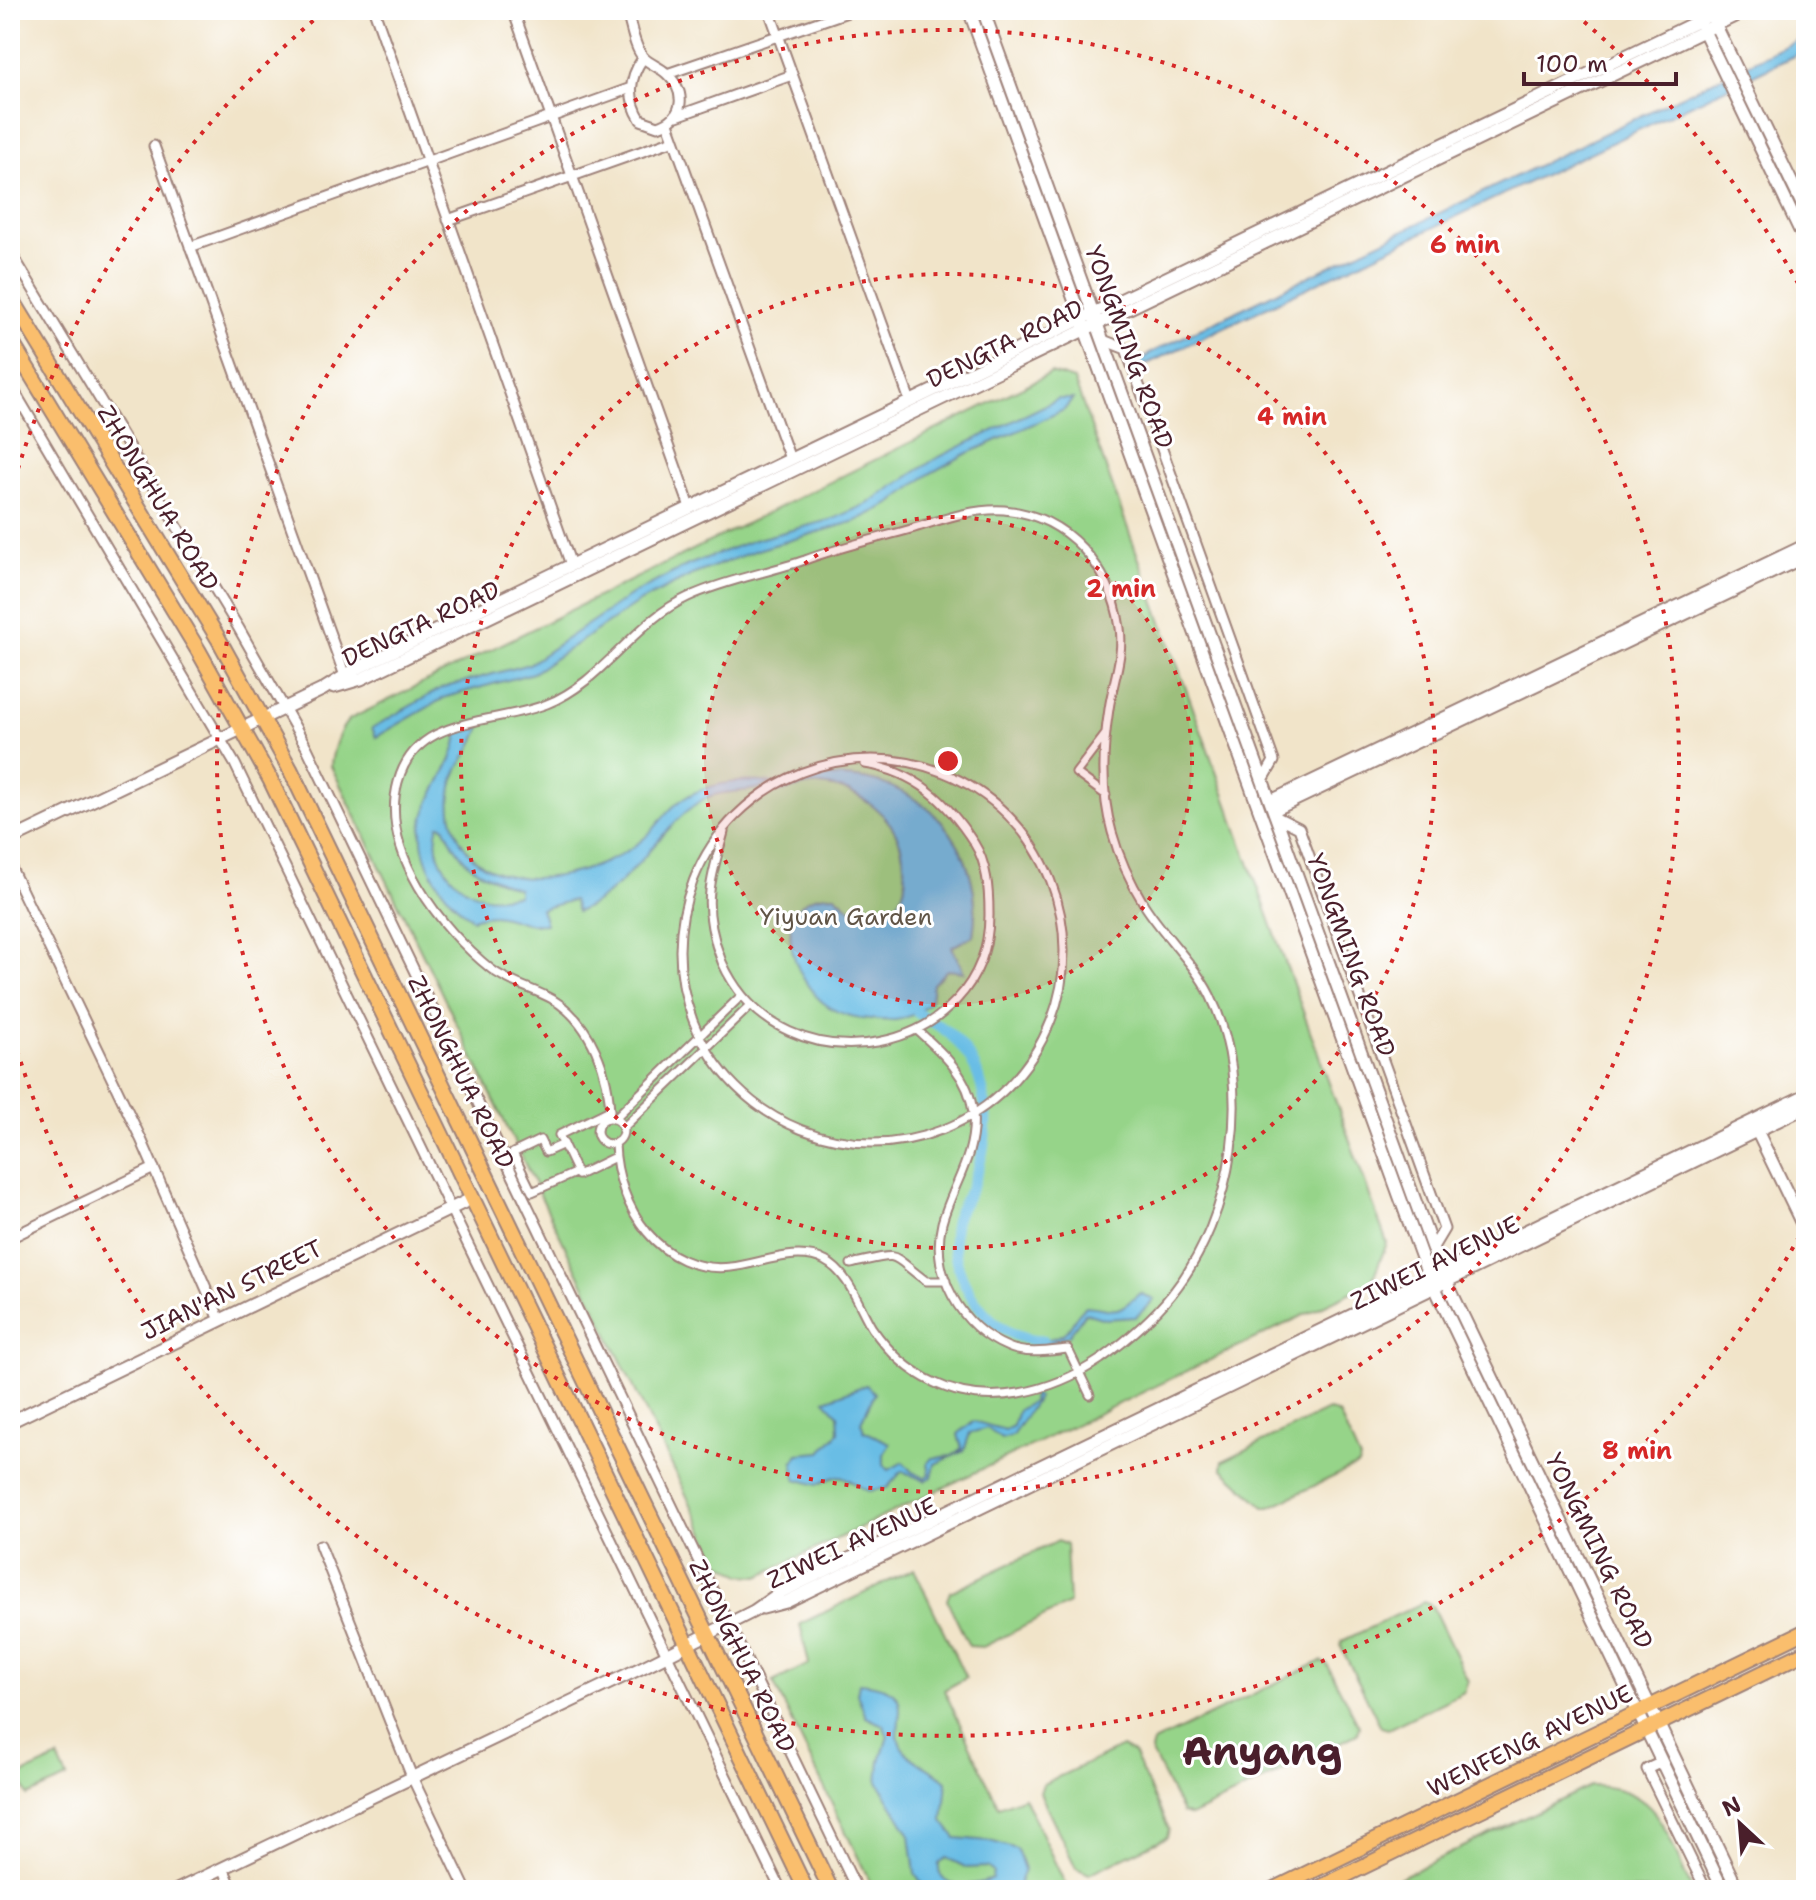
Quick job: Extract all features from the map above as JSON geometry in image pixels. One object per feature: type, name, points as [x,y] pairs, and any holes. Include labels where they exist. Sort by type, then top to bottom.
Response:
[{"type":"main road","name":"ZHONGHUA ROAD","points":[[10,296],[264,718],[831,1890]]},
{"type":"main road","name":"ZHONGHUA ROAD","points":[[10,340],[244,728],[806,1890]]},
{"type":"main road","name":"WENFENG AVENUE","points":[[1273,1890],[1806,1631]]},
{"type":"main road","name":"WENFENG AVENUE","points":[[1315,1890],[1806,1652]]},
{"type":"street","points":[[374,10],[571,565]]},
{"type":"street","points":[[513,10],[690,507]]},
{"type":"street","points":[[626,10],[643,58],[667,74],[681,100],[677,116]]},
{"type":"street","points":[[769,10],[910,401]]},
{"type":"street","points":[[667,74],[853,10]]},
{"type":"street","name":"YONGMING ROAD","points":[[969,10],[1432,1282],[1644,1710]]},
{"type":"street","name":"YONGMING ROAD","points":[[983,10],[1432,1249],[1652,1727],[1738,1890]]},
{"type":"street","name":"DENGTA ROAD","points":[[322,690],[361,679],[1699,20],[1747,10]]},
{"type":"street","points":[[1714,15],[1806,212]]},
{"type":"street","points":[[1699,20],[1806,243]]},
{"type":"street","points":[[643,58],[632,75],[631,88],[641,120],[658,126],[677,116],[792,75]]},
{"type":"street","points":[[190,247],[631,88]]},
{"type":"street","points":[[668,123],[790,459]]},
{"type":"street","points":[[448,220],[674,140]]},
{"type":"street","points":[[154,146],[345,676]]},
{"type":"street","points":[[10,251],[307,748],[857,1890]]},
{"type":"street","name":"DENGTA ROAD","points":[[10,840],[910,401],[1083,324]]},
{"type":"street","points":[[1103,340],[1126,349],[1274,761],[1263,780]]},
{"type":"street","points":[[10,384],[221,739],[781,1890]]},
{"type":"street","points":[[615,1144],[619,1182],[633,1212],[651,1239],[672,1256],[697,1267],[730,1267],[795,1256],[825,1260],[844,1279],[884,1343],[903,1365],[959,1394],[986,1397],[1026,1392],[1080,1373],[1144,1324],[1174,1291],[1195,1257],[1217,1206],[1230,1160],[1235,1113],[1229,1047],[1209,994],[1145,906],[1120,858],[1108,818],[1107,734],[1119,668],[1120,630],[1106,578],[1080,543],[1051,523],[1008,510],[964,513],[854,542],[752,578],[704,589],[671,605],[588,681],[550,704],[431,734],[416,747],[398,779],[395,810],[404,853],[418,888],[461,942],[497,975],[557,1001],[584,1028],[603,1069],[611,1115],[623,1128]]},
{"type":"street","points":[[1274,809],[1806,545]]},
{"type":"street","points":[[1274,809],[1806,556]]},
{"type":"street","points":[[1106,795],[1076,773],[1107,734]]},
{"type":"street","points":[[895,760],[932,768],[978,786],[1004,807],[1039,856],[1050,883],[1064,947],[1054,1010],[1044,1039],[1027,1065],[1009,1088],[973,1112],[920,1137],[871,1142],[840,1141],[776,1118],[743,1092],[707,1048],[689,1010],[679,970],[680,935],[697,871],[711,844],[749,804],[781,780],[847,761],[895,760]]},
{"type":"street","points":[[725,830],[709,894],[713,932],[715,945],[730,979],[750,1006],[792,1036],[836,1047],[887,1041],[917,1030],[964,988],[980,963],[990,925],[989,889],[980,852],[953,810],[923,784],[897,771],[847,761]]},
{"type":"street","points":[[1274,809],[1299,828],[1444,1229],[1432,1249]]},
{"type":"street","points":[[10,866],[154,1168],[220,1320]]},
{"type":"street","points":[[742,995],[601,1121],[596,1129],[598,1138],[606,1144],[615,1144],[622,1137],[623,1128],[750,1006]]},
{"type":"street","points":[[917,1030],[944,1054],[962,1079],[973,1112],[964,1173],[950,1198],[941,1227],[940,1263],[952,1296],[979,1329],[1009,1348],[1039,1352],[1068,1349],[1090,1395]]},
{"type":"street","name":"ZIWEI AVENUE","points":[[1444,1277],[1806,1095]]},
{"type":"street","name":"ZIWEI AVENUE","points":[[177,1890],[754,1611],[786,1602],[1432,1282],[1806,1107]]},
{"type":"street","points":[[611,1115],[559,1135],[578,1175],[615,1157]]},
{"type":"street","points":[[1757,1131],[1806,1232]]},
{"type":"street","points":[[564,1144],[546,1152],[540,1140],[513,1153],[532,1192],[577,1172]]},
{"type":"street","points":[[10,1238],[154,1168]]},
{"type":"street","name":"JIAN'AN STREET","points":[[10,1422],[473,1198]]},
{"type":"street","points":[[851,1264],[885,1255],[900,1257],[926,1281],[946,1281]]},
{"type":"street","points":[[320,1545],[412,1777],[466,1890]]},
{"type":"street","name":"YONGMING ROAD","points":[[1652,1727],[1662,1762],[1723,1890]]},
{"type":"street","points":[[1662,1762],[1647,1769],[1706,1890]]},
{"type":"street","points":[[223,1868],[233,1890]]},
{"type":"green space","name":"Yiyuan Garden","points":[[1051,373],[1074,380],[1387,1243],[1371,1283],[759,1576],[741,1575],[719,1562],[331,766],[335,747],[350,719]]},
{"type":"green space","points":[[1328,1410],[1339,1414],[1360,1460],[1358,1465],[1270,1507],[1264,1507],[1222,1468],[1223,1461]]},
{"type":"green space","points":[[1058,1541],[1066,1545],[1069,1604],[983,1647],[969,1646],[947,1600],[950,1592]]},
{"type":"green space","points":[[914,1569],[966,1678],[944,1690],[999,1807],[1024,1797],[1068,1890],[874,1890],[773,1682],[809,1664],[800,1624]]},
{"type":"green space","points":[[1424,1602],[1432,1606],[1468,1681],[1464,1692],[1388,1729],[1381,1727],[1341,1647],[1342,1641]]},
{"type":"green space","points":[[1321,1661],[1327,1664],[1359,1726],[1357,1734],[1191,1816],[1182,1813],[1151,1751],[1153,1743]]},
{"type":"green space","points":[[1122,1747],[1133,1753],[1169,1829],[1167,1837],[1089,1874],[1076,1868],[1040,1793],[1043,1784]]},
{"type":"green space","points":[[58,1758],[67,1778],[28,1796],[19,1776]]},
{"type":"green space","points":[[1590,1786],[1614,1788],[1647,1804],[1667,1833],[1692,1890],[1374,1890]]},
{"type":"water","points":[[1806,36],[1806,50],[1128,373],[1150,353]]},
{"type":"water","points":[[1058,399],[1073,399],[1064,410],[929,474],[892,503],[856,521],[757,550],[692,575],[639,602],[533,673],[446,697],[376,737],[372,728],[442,688],[529,664],[634,593],[688,565],[754,540],[833,519],[867,504],[935,459]]},
{"type":"water","points":[[481,726],[454,779],[451,807],[454,826],[462,844],[475,859],[492,870],[513,876],[535,878],[582,871],[604,863],[641,841],[670,809],[694,793],[732,782],[772,783],[716,795],[697,803],[612,890],[577,912],[573,900],[541,909],[546,924],[492,915],[472,919],[441,888],[423,847],[424,817],[453,754],[458,731]],"holes":[[[439,825],[444,826],[465,861],[481,873],[518,889],[518,895],[486,897],[455,880],[437,849]]]},
{"type":"water","points":[[829,777],[862,779],[892,787],[919,801],[941,821],[958,845],[970,872],[975,903],[973,936],[952,947],[964,972],[947,970],[933,984],[931,1001],[903,1019],[865,1019],[834,1010],[815,995],[795,960],[792,923],[799,908],[813,898],[835,895],[859,916],[877,915],[896,905],[905,886],[905,865],[898,837],[881,813],[870,804],[829,786],[808,785],[771,792],[782,785]]},
{"type":"water","points":[[1140,1293],[1154,1300],[1136,1317],[1105,1319],[1085,1313],[1069,1335],[1043,1346],[1044,1340],[1067,1331],[1086,1306],[1119,1309]]},
{"type":"water","points":[[866,1385],[875,1393],[861,1422],[864,1431],[890,1443],[884,1454],[884,1465],[889,1470],[903,1462],[912,1472],[925,1478],[930,1474],[928,1463],[932,1458],[952,1456],[962,1449],[958,1434],[973,1421],[1005,1430],[1013,1426],[1018,1410],[1032,1402],[1033,1394],[1038,1397],[1012,1436],[1001,1439],[987,1428],[970,1433],[964,1451],[935,1464],[932,1477],[925,1481],[902,1471],[887,1488],[868,1491],[840,1476],[817,1485],[796,1479],[793,1462],[798,1454],[821,1452],[839,1432],[838,1414],[825,1400]]},
{"type":"water","points":[[859,1683],[893,1693],[899,1701],[899,1741],[905,1751],[947,1781],[943,1821],[956,1838],[990,1841],[1017,1849],[1024,1869],[1017,1889],[926,1890],[915,1873],[910,1835],[878,1782],[880,1761],[888,1736],[883,1725],[866,1717],[857,1694]],"holes":[[[947,1858],[967,1868],[987,1867],[993,1872],[992,1879],[967,1885],[950,1883],[943,1879],[939,1863]]]},
{"type":"waterway","points":[[918,1013],[949,1033],[966,1053],[976,1070],[985,1107],[984,1146],[973,1184],[955,1223],[954,1248],[958,1267],[966,1286],[990,1318],[1024,1338],[1043,1341]]},
{"type":"district","name":"Anyang","points":[[1262,1751]]}]
